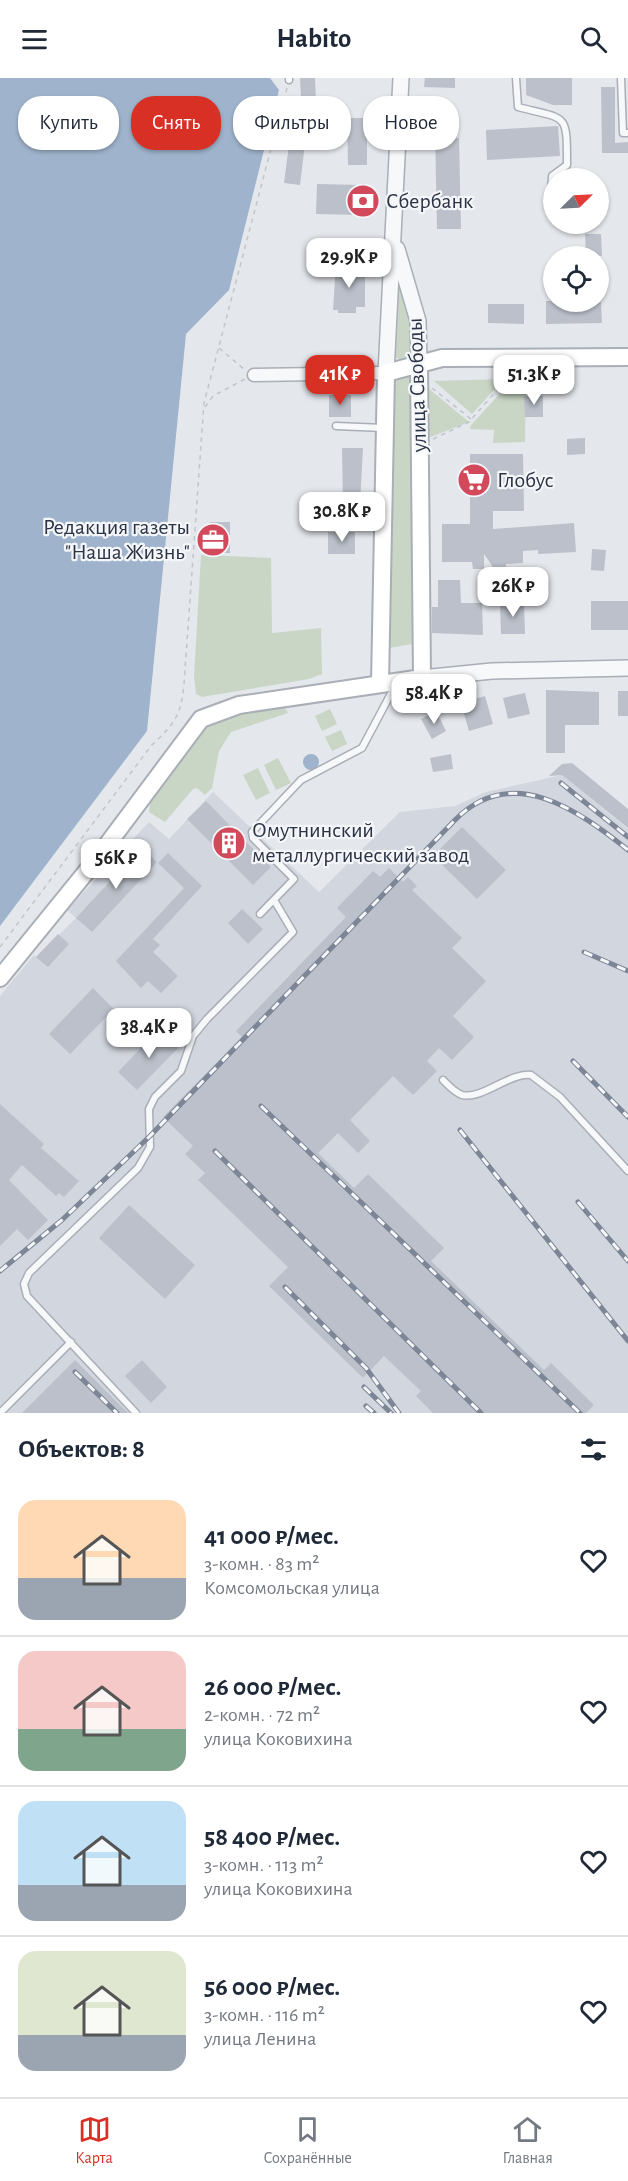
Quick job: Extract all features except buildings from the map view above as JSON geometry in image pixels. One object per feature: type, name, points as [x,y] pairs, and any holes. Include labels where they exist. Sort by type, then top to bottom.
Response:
[{"type":"main road","points":[[386,373],[418,370],[442,358],[628,357]]},
{"type":"main road","name":"улица Свободы","points":[[418,370],[423,678]]},
{"type":"main road","name":"улица Свободы","points":[[386,373],[388,683]]},
{"type":"main road","points":[[0,978],[94,861],[201,719],[239,705],[423,678]]},
{"type":"street","name":"улица Свободы","points":[[386,373],[401,78]]},
{"type":"street","name":"улица Свободы","points":[[393,240],[418,321],[418,370]]},
{"type":"street","points":[[254,375],[386,373]]},
{"type":"street","points":[[423,678],[492,672],[628,668]]},
{"type":"lane","points":[[516,78],[518,107],[560,118],[567,127],[567,165],[563,168]]},
{"type":"lane","points":[[621,78],[623,134],[628,133]]},
{"type":"lane","points":[[336,426],[385,428]]},
{"type":"lane","points":[[261,914],[294,879],[253,838],[252,832],[302,780],[362,748],[388,683]]},
{"type":"lane","points":[[136,1413],[27,1296],[24,1284],[26,1277],[115,1194],[144,1160],[150,1147],[149,1109],[155,1097],[181,1071],[193,1036],[207,1018],[293,932],[274,900]]},
{"type":"lane","points":[[443,1080],[458,1093],[468,1095],[520,1076],[531,1075],[560,1097],[628,1171]]},
{"type":"lane","points":[[0,1413],[71,1342]]},
{"type":"path","points":[[0,946],[151,746],[172,727],[179,716],[184,684],[204,409],[289,79]]},
{"type":"path","points":[[204,409],[213,396],[254,375],[219,348]]},
{"type":"path","points":[[418,370],[471,419]]},
{"type":"path","points":[[433,438],[465,425],[511,374]]},
{"type":"shaded area","points":[[562,775],[628,829],[628,1413],[0,1413],[0,996],[34,955],[37,957],[76,918],[67,910],[149,822],[169,839],[213,792],[319,892],[400,812],[455,806],[486,792]]},
{"type":"green space","points":[[397,284],[401,286],[413,326],[413,354],[401,359],[391,357]]},
{"type":"green space","points":[[526,365],[525,442],[493,443],[494,430],[470,429],[471,425]]},
{"type":"green space","points":[[410,376],[414,378],[414,639],[412,644],[389,648],[389,378]]},
{"type":"green space","points":[[504,379],[472,414],[434,381]]},
{"type":"green space","points":[[422,383],[469,422],[423,440]]},
{"type":"green space","points":[[201,555],[271,558],[272,633],[321,628],[322,674],[309,679],[202,697],[196,694],[194,676]]},
{"type":"green space","points":[[284,706],[288,713],[231,732],[219,751],[212,788],[205,795],[197,788],[193,789],[165,822],[149,812],[150,802],[210,723],[228,713]]},
{"type":"green space","points":[[330,709],[337,724],[322,731],[315,716]]},
{"type":"green space","points":[[341,730],[347,744],[332,751],[325,737]]},
{"type":"green space","points":[[278,758],[291,783],[276,790],[264,765]]},
{"type":"green space","points":[[258,768],[270,793],[256,800],[243,775]]},
{"type":"water","points":[[0,78],[270,78],[279,90],[278,96],[233,96],[233,150],[264,150],[229,290],[186,334],[147,731],[0,926]]},
{"type":"water","points":[[311,754],[319,762],[311,770],[303,762]]},
{"type":"railway","points":[[561,783],[628,837]]},
{"type":"railway","points":[[0,1271],[62,1220],[149,1137],[455,820],[477,803],[499,795],[522,794],[544,799],[567,808],[628,850]]},
{"type":"railway","points":[[584,952],[628,971]]},
{"type":"railway","points":[[573,1061],[628,1117]]},
{"type":"railway","points":[[261,1106],[580,1413]]},
{"type":"railway","points":[[460,1130],[628,1341]]},
{"type":"railway","points":[[215,1151],[481,1413]]},
{"type":"railway","points":[[578,1202],[628,1261]]},
{"type":"railway","points":[[285,1287],[366,1368],[399,1413]]},
{"type":"railway","points":[[75,1372],[117,1413]]},
{"type":"railway","points":[[364,1387],[391,1413]]},
{"type":"railway","points":[[366,1406],[374,1413]]},
{"type":"place","name":"Сбербанк","points":[[363,201]]},
{"type":"place","name":"Глобус","points":[[474,480]]},
{"type":"place","name":"Редакция газеты \"Наша Жизнь\"","points":[[213,540]]},
{"type":"place","name":"Омутнинский металлургический завод","points":[[229,843]]}]
